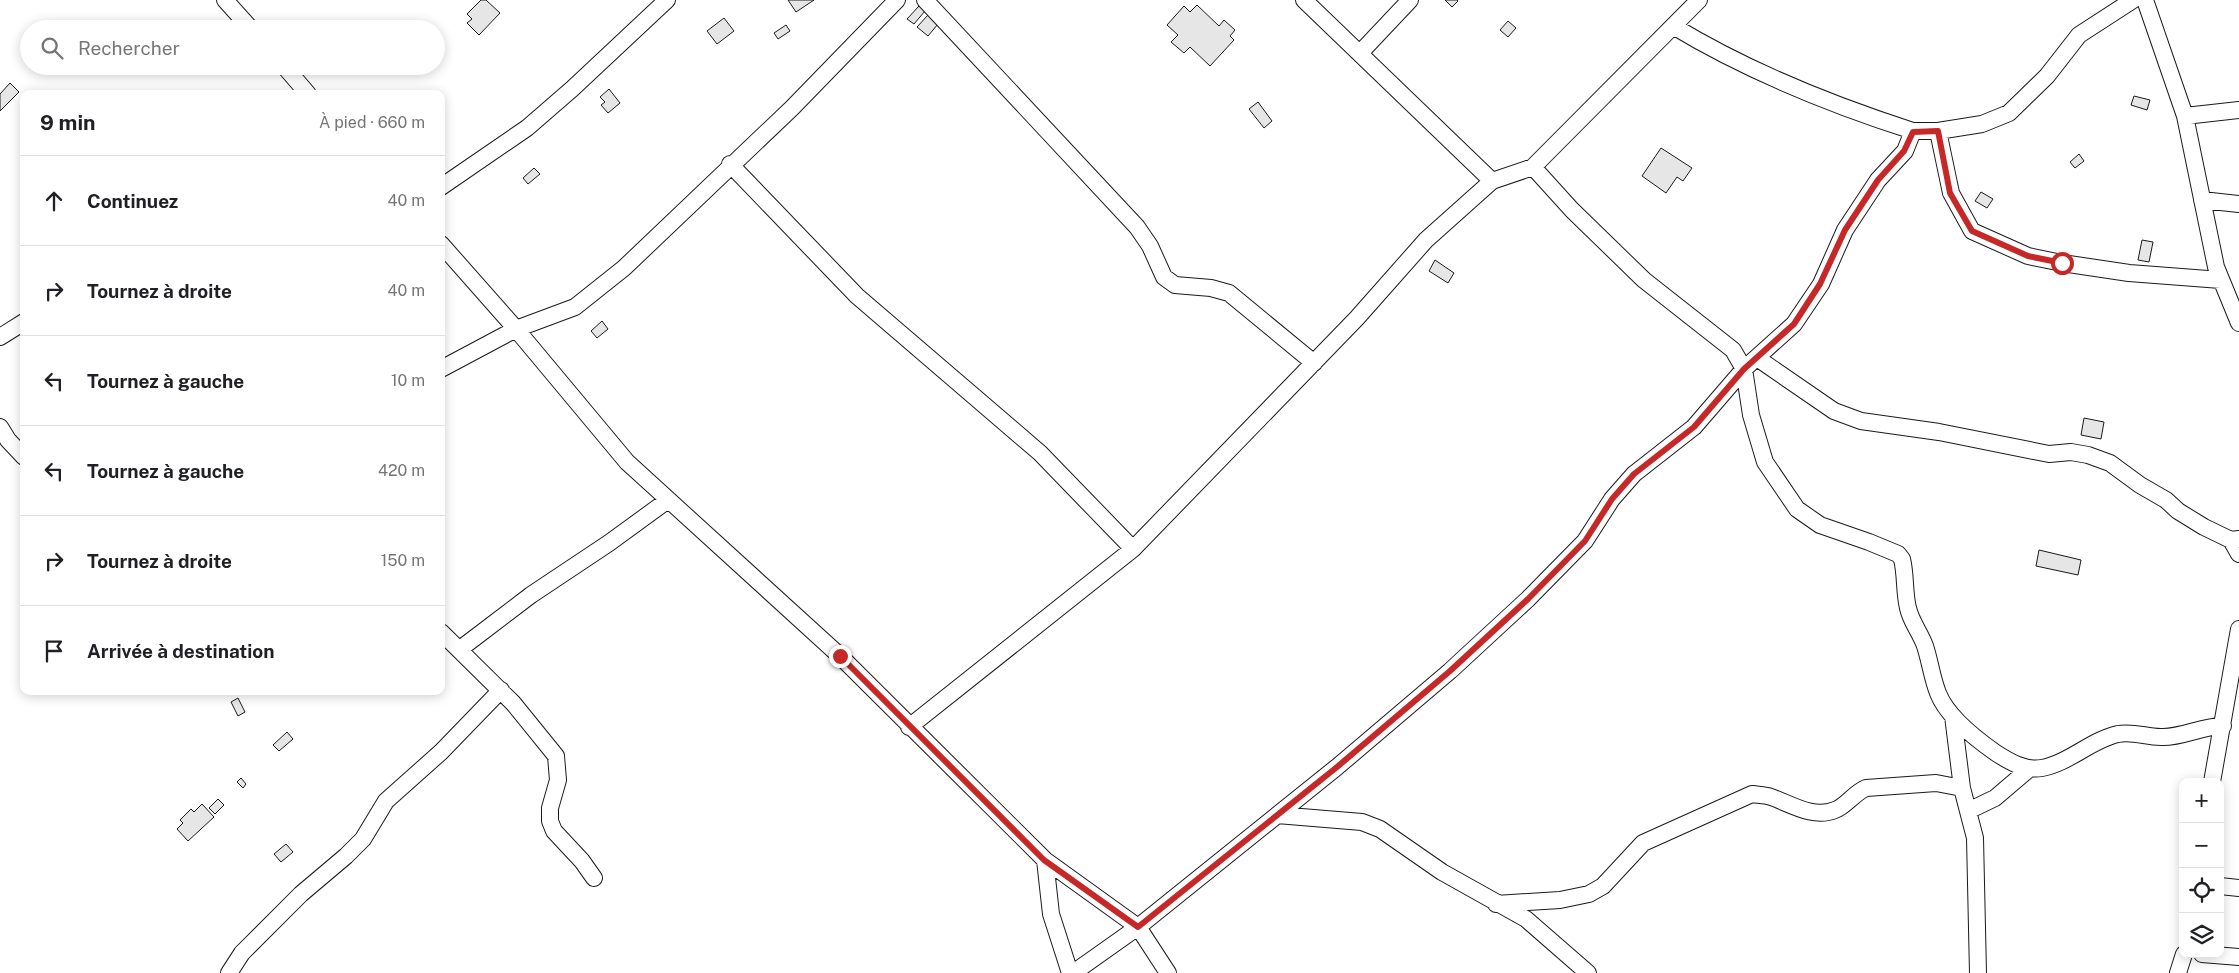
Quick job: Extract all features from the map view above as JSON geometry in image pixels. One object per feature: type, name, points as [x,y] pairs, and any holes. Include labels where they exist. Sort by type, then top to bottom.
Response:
[{"type":"street","points":[[225,0],[242,20]]},
{"type":"street","points":[[445,184],[527,128],[572,89],[667,0]]},
{"type":"street","points":[[445,367],[516,329],[575,308],[624,268],[730,164],[792,108],[897,0]]},
{"type":"street","points":[[925,0],[1130,220],[1150,246],[1164,277],[1176,285],[1211,288],[1229,294],[1314,363]]},
{"type":"street","points":[[1304,0],[1492,181]]},
{"type":"street","points":[[1360,53],[1410,0]]},
{"type":"street","points":[[909,727],[1133,549],[1314,363],[1426,240],[1492,181],[1533,167],[1699,0]]},
{"type":"street","points":[[1673,26],[1767,78],[1832,104],[1913,132],[1938,131],[1982,124],[2010,113],[2047,76],[2079,35],[2133,0]]},
{"type":"street","points":[[2145,0],[2185,116],[2216,267],[2239,323]]},
{"type":"street","points":[[292,75],[305,90]]},
{"type":"street","points":[[2185,116],[2239,110]]},
{"type":"street","points":[[1938,131],[1950,193],[1972,231],[2028,256],[2062,263],[2129,273],[2221,280]]},
{"type":"street","points":[[1044,860],[1050,914],[1071,973],[1138,927],[1277,815],[1435,684],[1528,599],[1585,541],[1612,499],[1634,474],[1694,427],[1744,369],[1794,324],[1820,284],[1845,230],[1878,180],[1904,151],[1913,132]]},
{"type":"street","points":[[730,164],[857,296],[1040,453],[1133,549]]},
{"type":"street","points":[[1533,167],[1572,210],[1644,280],[1733,350],[1744,369],[1751,415],[1765,462],[1797,509],[1820,525],[1898,554],[1902,559],[1908,606],[1913,625],[1922,638],[1930,660],[1938,695],[1953,716],[1984,744],[2008,760],[2029,769],[2043,768],[2094,742],[2118,734],[2141,733],[2161,738],[2178,736],[2209,726],[2223,726]]},
{"type":"street","points":[[2202,200],[2239,204]]},
{"type":"street","points":[[445,249],[516,329],[627,462],[840,656],[1044,860],[1138,927],[1168,973]]},
{"type":"street","points":[[0,337],[20,324]]},
{"type":"street","points":[[1758,358],[1834,411],[1861,420],[1939,432],[2049,454],[2071,452],[2088,455],[2110,463],[2140,485],[2166,500],[2178,512],[2236,544]]},
{"type":"street","points":[[0,427],[8,440],[20,453]]},
{"type":"street","points":[[460,649],[531,595],[609,543],[668,500]]},
{"type":"street","points":[[2213,778],[2239,628]]},
{"type":"street","points":[[445,636],[501,690],[556,756],[558,780],[550,808],[550,821],[554,831],[582,861],[594,878]]},
{"type":"street","points":[[229,973],[242,953],[301,894],[363,839],[386,801],[441,752],[501,690]]},
{"type":"street","points":[[1953,716],[1962,788],[1975,838],[1978,973]]},
{"type":"street","points":[[1968,811],[1995,798],[2029,769]]},
{"type":"street","points":[[1496,904],[1560,900],[1589,894],[1604,886],[1642,842],[1752,794],[1770,796],[1804,810],[1821,813],[1836,810],[1856,792],[1866,788],[1936,783],[1962,788]]},
{"type":"street","points":[[1277,815],[1362,822],[1380,828],[1442,872],[1496,904],[1526,919],[1588,973]]},
{"type":"street","points":[[2224,886],[2239,888]]},
{"type":"street","points":[[2224,956],[2239,957]]},
{"type":"street","points":[[2178,973],[2183,958]]},
{"type":"building","points":[[481,0],[486,0],[500,13],[479,35],[467,23],[472,19],[467,14]]},
{"type":"building","points":[[788,0],[814,0],[796,12]]},
{"type":"building","points":[[1445,0],[1457,0],[1458,1],[1452,7]]},
{"type":"building","points":[[1197,5],[1219,26],[1224,20],[1235,30],[1230,36],[1234,40],[1210,66],[1190,47],[1184,53],[1171,42],[1178,35],[1167,25],[1184,6],[1190,12]]},
{"type":"building","points":[[919,6],[925,11],[914,24],[907,19]]},
{"type":"building","points":[[928,15],[938,24],[928,36],[917,27]]},
{"type":"building","points":[[724,18],[734,31],[717,44],[707,31]]},
{"type":"building","points":[[1508,21],[1516,28],[1508,37],[1500,30]]},
{"type":"building","points":[[786,25],[790,31],[778,39],[774,33]]},
{"type":"building","points":[[10,83],[19,92],[0,111],[0,94]]},
{"type":"building","points":[[609,89],[620,103],[608,113],[601,105],[605,102],[600,97]]},
{"type":"building","points":[[2134,96],[2150,100],[2147,110],[2131,105]]},
{"type":"building","points":[[1258,102],[1272,121],[1264,128],[1249,109]]},
{"type":"building","points":[[1661,148],[1692,168],[1683,181],[1677,177],[1666,193],[1642,176]]},
{"type":"building","points":[[2079,154],[2084,161],[2075,168],[2070,162]]},
{"type":"building","points":[[534,168],[540,174],[528,184],[523,178]]},
{"type":"building","points":[[1981,192],[1993,199],[1987,208],[1975,201]]},
{"type":"building","points":[[2142,240],[2153,242],[2149,262],[2138,260]]},
{"type":"building","points":[[1435,260],[1454,273],[1448,283],[1429,271]]},
{"type":"building","points":[[602,321],[608,329],[597,338],[591,331]]},
{"type":"building","points":[[2084,418],[2104,422],[2101,439],[2081,435]]},
{"type":"building","points":[[2039,550],[2081,560],[2078,575],[2036,566]]},
{"type":"building","points":[[238,698],[245,712],[238,716],[231,702]]},
{"type":"building","points":[[287,732],[293,739],[279,751],[273,745]]},
{"type":"building","points":[[241,778],[246,784],[243,788],[237,782]]},
{"type":"building","points":[[218,799],[224,805],[215,814],[209,808]]},
{"type":"building","points":[[202,804],[214,817],[188,841],[177,829],[183,823],[180,820],[191,809],[194,812]]},
{"type":"building","points":[[286,844],[293,852],[281,862],[274,854]]},
{"type":"route","points":[[840,656],[1044,860],[1138,927],[1337,767],[1450,671],[1528,599],[1585,541],[1612,499],[1634,474],[1658,458],[1694,427],[1720,400],[1744,369],[1794,324],[1820,284],[1845,230],[1878,180],[1904,151],[1913,132],[1938,131],[1950,193],[1972,231],[2028,256],[2062,263]]}]
